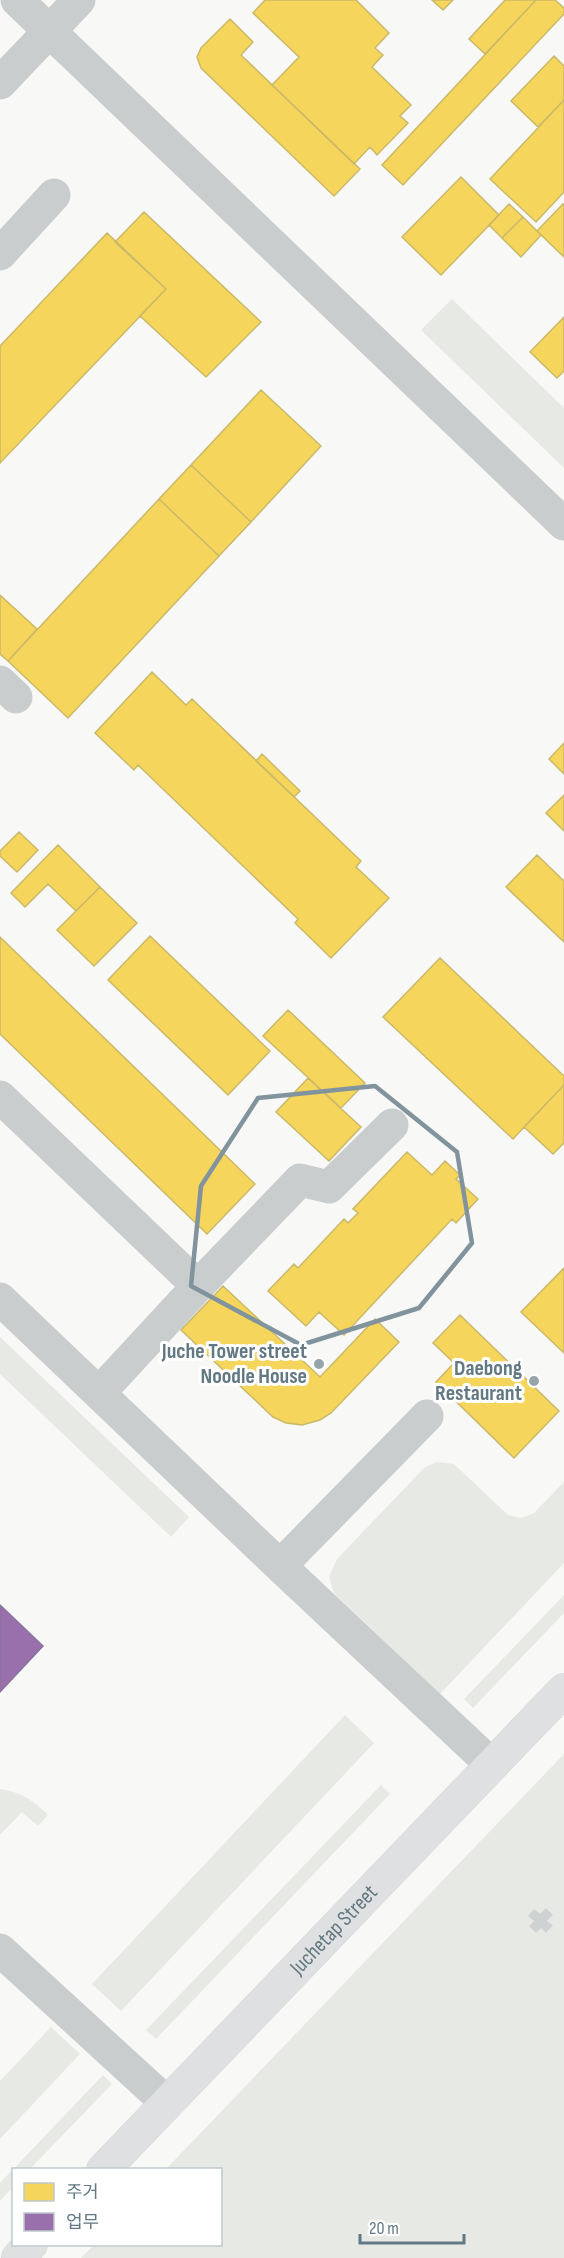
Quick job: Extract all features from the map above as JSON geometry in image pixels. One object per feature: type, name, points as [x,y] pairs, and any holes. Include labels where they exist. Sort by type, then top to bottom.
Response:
[{"type":"main road","name":"Juchetap Street","points":[[104,2168],[564,1690]]},
{"type":"main road","points":[[18,2258],[29,2246]]},
{"type":"street","points":[[17,0],[564,524]]},
{"type":"street","points":[[0,83],[79,0]]},
{"type":"street","points":[[0,254],[54,195]]},
{"type":"street","points":[[0,1097],[198,1286]]},
{"type":"street","points":[[99,1393],[300,1180],[329,1187],[392,1125]]},
{"type":"street","points":[[0,1299],[492,1765]]},
{"type":"street","points":[[280,1566],[428,1416]]},
{"type":"street","points":[[0,1950],[167,2103]]},
{"type":"highlighted area","points":[[375,1086],[457,1152],[472,1243],[419,1308],[301,1345],[191,1286],[201,1186],[258,1098]]},
{"type":"shaded area","points":[[452,299],[564,408],[564,468],[421,330]]},
{"type":"shaded area","points":[[0,1337],[189,1517],[171,1537],[0,1374]]},
{"type":"shaded area","points":[[437,1462],[454,1464],[508,1515],[521,1518],[534,1513],[564,1482],[564,1563],[440,1694],[334,1593],[329,1577],[337,1559],[425,1467]]},
{"type":"shaded area","points":[[564,1595],[564,1613],[473,1708],[464,1699]]},
{"type":"shaded area","points":[[345,1715],[374,1743],[121,2011],[92,1984]]},
{"type":"shaded area","points":[[564,1754],[564,2258],[81,2258],[93,2246],[222,2246],[222,2168],[167,2168]]},
{"type":"shaded area","points":[[381,1785],[390,1794],[156,2039],[146,2030]]},
{"type":"shaded area","points":[[0,1789],[26,1798],[48,1815],[38,1826],[22,1812],[0,1835]]},
{"type":"shaded area","points":[[51,2027],[80,2054],[0,2139],[0,2081]]},
{"type":"shaded area","points":[[103,2075],[112,2084],[31,2168],[14,2168]]},
{"type":"shaded area","points":[[12,2170],[12,2188],[0,2201],[0,2183]]},
{"type":"building: 주거","points":[[265,0],[356,0],[389,33],[375,48],[383,55],[372,67],[411,105],[400,116],[408,123],[377,155],[370,147],[354,164],[272,85],[299,57],[253,13]]},
{"type":"building: 주거","points":[[432,0],[453,0],[443,10]]},
{"type":"building: 주거","points":[[505,0],[536,0],[485,54],[469,39]]},
{"type":"building: 주거","points":[[536,0],[555,0],[564,8],[564,14],[403,185],[382,165]]},
{"type":"building: 주거","points":[[230,19],[253,42],[241,55],[360,169],[334,196],[201,68],[197,57],[201,48]]},
{"type":"building: 주거","points":[[554,56],[564,66],[564,100],[538,127],[511,101]]},
{"type":"building: 주거","points":[[564,100],[564,192],[536,222],[490,179]]},
{"type":"building: 주거","points":[[461,177],[499,215],[441,275],[402,237]]},
{"type":"building: 주거","points":[[509,204],[523,217],[502,238],[489,225]]},
{"type":"building: 주거","points":[[564,204],[564,257],[537,231]]},
{"type":"building: 주거","points":[[144,212],[261,322],[206,377],[140,316],[166,289],[115,242]]},
{"type":"building: 주거","points":[[523,217],[541,235],[521,257],[502,238]]},
{"type":"building: 주거","points":[[107,233],[166,289],[0,463],[0,346]]},
{"type":"building: 주거","points":[[564,317],[564,371],[557,378],[530,352]]},
{"type":"building: 주거","points":[[261,390],[321,446],[251,522],[191,465]]},
{"type":"building: 주거","points":[[191,465],[251,522],[219,556],[159,499]]},
{"type":"building: 주거","points":[[159,499],[219,556],[68,718],[8,661]]},
{"type":"building: 주거","points":[[0,595],[37,629],[8,661],[0,654]]},
{"type":"building: 주거","points":[[152,672],[186,705],[192,699],[361,861],[356,867],[389,898],[331,958],[295,923],[298,919],[138,765],[134,770],[95,733]]},
{"type":"building: 주거","points":[[564,743],[564,774],[549,759]]},
{"type":"building: 주거","points":[[262,754],[300,791],[294,797],[256,761]]},
{"type":"building: 주거","points":[[564,795],[564,831],[546,813]]},
{"type":"building: 주거","points":[[19,832],[38,850],[17,872],[0,856],[0,851]]},
{"type":"building: 주거","points":[[58,845],[100,887],[76,911],[48,884],[25,907],[11,893]]},
{"type":"building: 주거","points":[[537,855],[564,881],[564,942],[506,887]]},
{"type":"building: 주거","points":[[100,887],[137,923],[94,966],[57,930]]},
{"type":"building: 주거","points":[[150,936],[270,1051],[228,1095],[108,980]]},
{"type":"building: 주거","points":[[0,937],[255,1184],[207,1234],[0,1034]]},
{"type":"building: 주거","points":[[440,958],[564,1076],[564,1085],[513,1139],[383,1017]]},
{"type":"building: 주거","points":[[288,1010],[365,1083],[341,1108],[263,1036]]},
{"type":"building: 주거","points":[[308,1078],[361,1127],[329,1161],[276,1112]]},
{"type":"building: 주거","points":[[564,1085],[564,1143],[553,1154],[524,1127]]},
{"type":"building: 주거","points":[[407,1152],[432,1175],[445,1161],[460,1175],[456,1179],[478,1199],[456,1223],[452,1219],[344,1335],[319,1312],[306,1326],[268,1291],[294,1264],[298,1268],[344,1219],[348,1223],[358,1213],[353,1209]]},
{"type":"building: 주거","points":[[564,1268],[564,1353],[521,1312]]},
{"type":"building: 주거","points":[[223,1286],[320,1377],[375,1319],[399,1342],[331,1413],[320,1420],[302,1425],[286,1423],[273,1417],[181,1330]]},
{"type":"building: 주거","points":[[460,1315],[559,1411],[514,1458],[436,1382],[454,1363],[433,1343]]},
{"type":"building: 업무","points":[[0,1605],[43,1646],[0,1692]]},
{"type":"building: 기타","points":[[546,1907],[554,1915],[548,1921],[554,1925],[546,1934],[541,1929],[536,1934],[528,1926],[533,1921],[527,1916],[534,1908],[540,1913]]},
{"type":"place","name":"Juche Tower street Noodle House","points":[[319,1364]]},
{"type":"place","name":"Daebong Restaurant","points":[[534,1381]]}]
